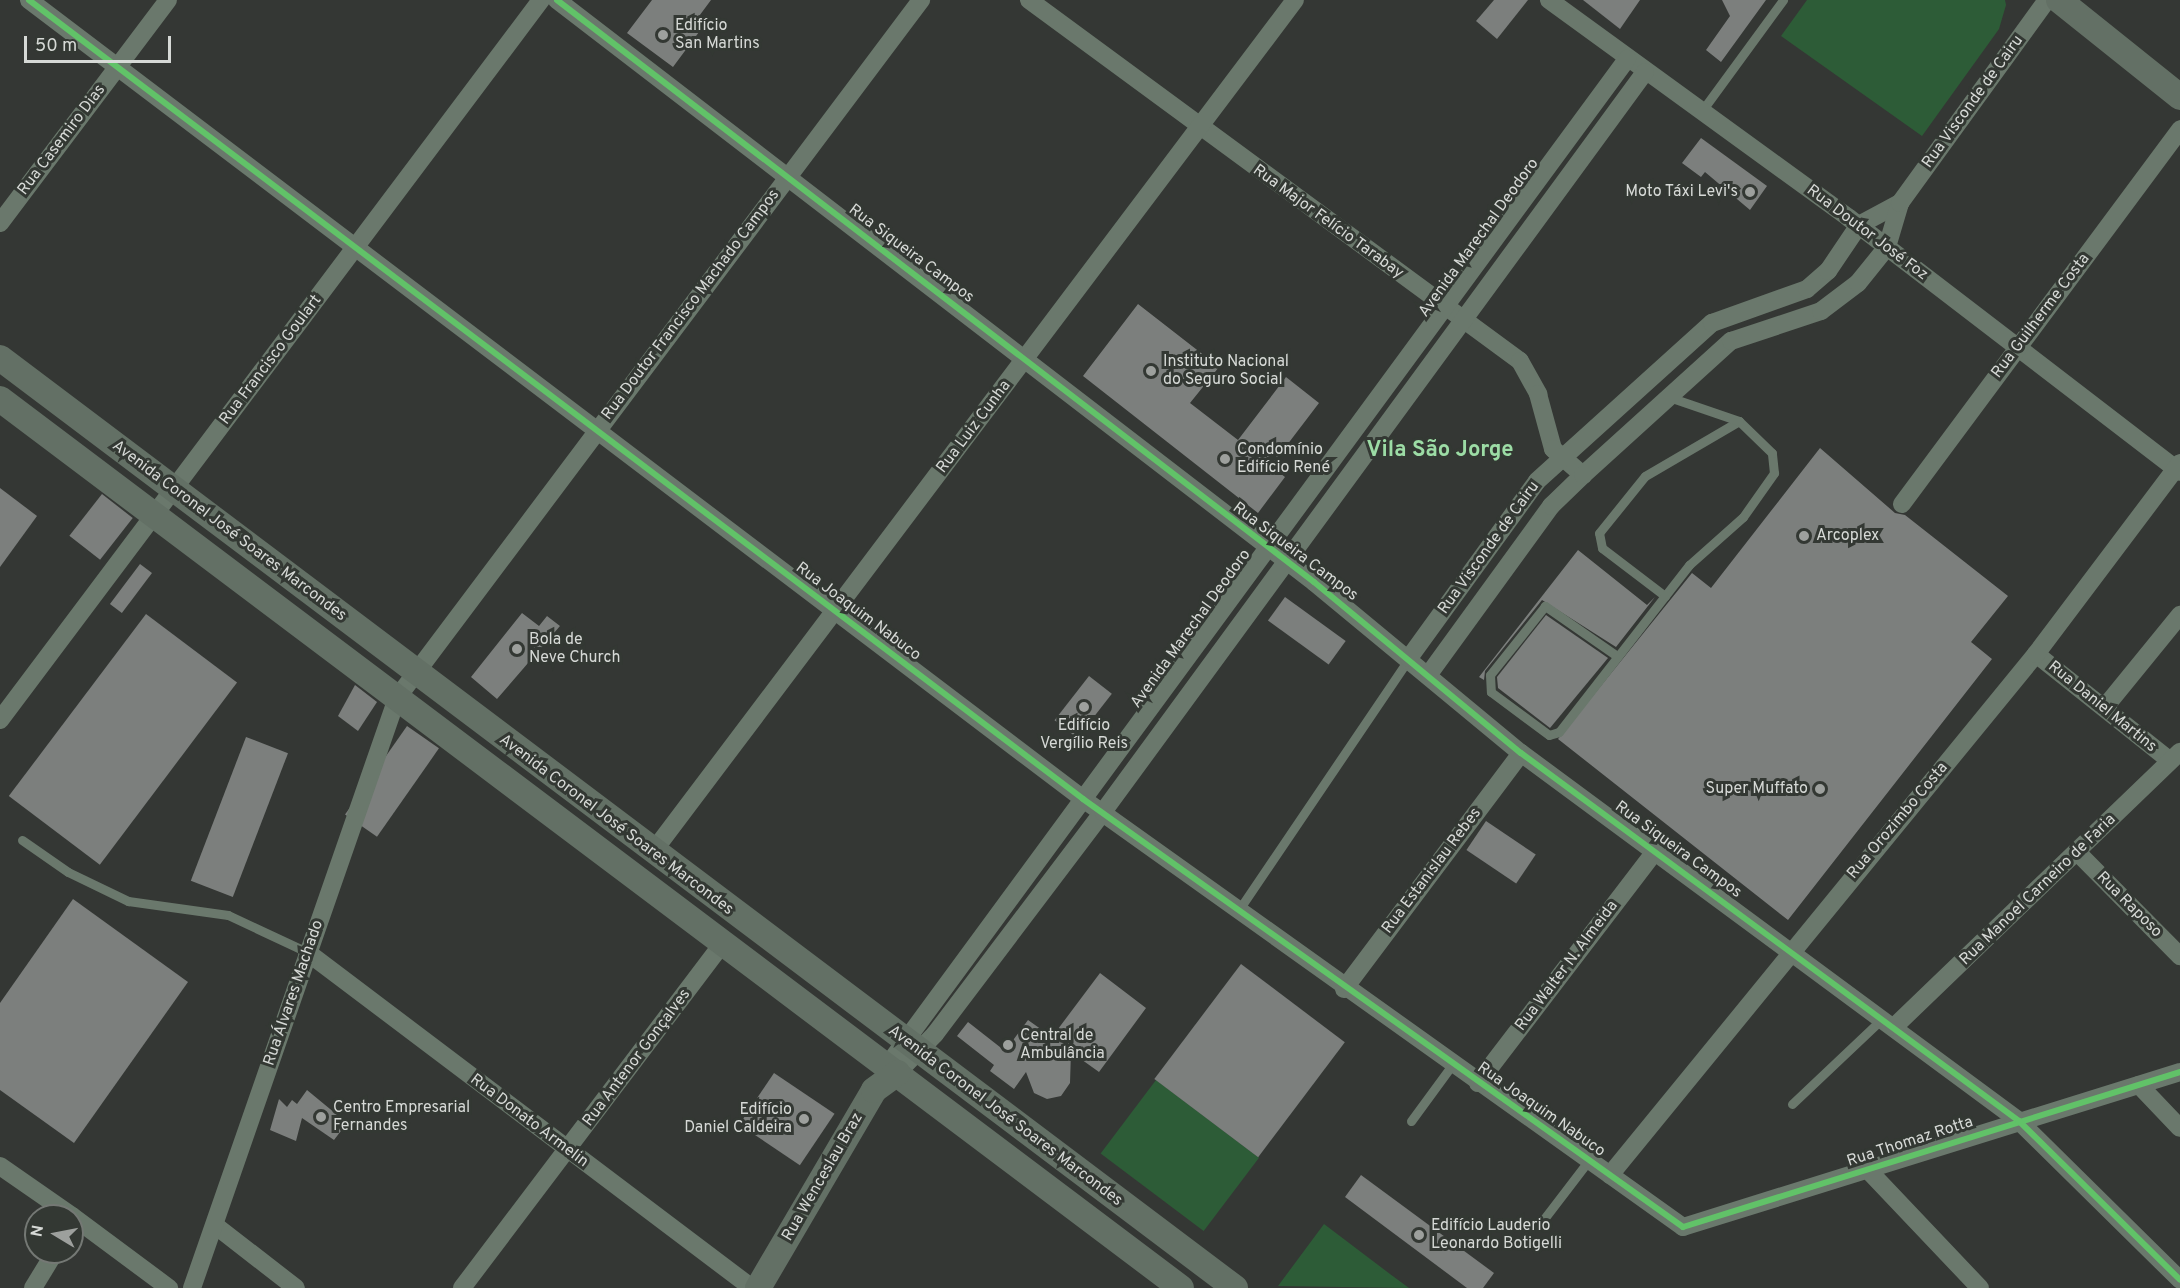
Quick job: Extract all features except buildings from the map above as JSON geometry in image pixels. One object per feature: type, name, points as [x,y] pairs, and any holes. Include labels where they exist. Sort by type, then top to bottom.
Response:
[{"type":"main road","points":[[2059,0],[2180,97]]},
{"type":"main road","name":"Avenida Coronel José Soares Marcondes","points":[[0,358],[910,1046],[1185,1275],[1234,1288]]},
{"type":"main road","name":"Avenida Coronel José Soares Marcondes","points":[[0,399],[892,1070],[1136,1234]]},
{"type":"main road","points":[[618,863],[644,846]]},
{"type":"main road","name":"Rua Wenceslau Braz","points":[[758,1288],[874,1090],[892,1070]]},
{"type":"street","name":"Rua Joaquim Nabuco","points":[[29,0],[594,434],[1083,799],[1344,989],[1683,1227]]},
{"type":"street","name":"Rua Casemiro Dias","points":[[0,223],[168,0]]},
{"type":"street","name":"Rua Francisco Goulart","points":[[0,720],[542,0]]},
{"type":"street","name":"Rua Siqueira Campos","points":[[557,0],[1025,358],[1409,658],[1521,753],[1657,849],[2019,1121],[2180,1280]]},
{"type":"street","name":"Rua Doutor Francisco Machado Campos","points":[[397,698],[921,0]]},
{"type":"street","name":"Rua Major Felício Tarabay","points":[[1029,0],[1520,362],[1538,394],[1553,450],[1561,460]]},
{"type":"street","name":"Rua Luiz Cunha","points":[[644,846],[835,612],[1295,0]]},
{"type":"street","name":"Rua Doutor José Foz","points":[[1550,0],[1627,59],[1859,225],[2016,349],[2179,468]]},
{"type":"street","name":"Rua Visconde de Cairu","points":[[1429,674],[1551,506],[1583,475],[1672,398],[1731,341],[1821,311],[1858,283],[1887,247],[1900,203],[2046,0]]},
{"type":"street","name":"Avenida Marechal Deodoro","points":[[892,1070],[1083,799],[1627,59]]},
{"type":"street","name":"Avenida Marechal Deodoro","points":[[910,1046],[1103,812],[1645,72]]},
{"type":"street","name":"Rua Guilherme Costa","points":[[1902,504],[2180,129]]},
{"type":"street","name":"Rua Visconde de Cairu","points":[[1409,658],[1537,481],[1712,323],[1807,289],[1828,271],[1859,225],[1900,203]]},
{"type":"street","points":[[1561,460],[1583,475]]},
{"type":"street","name":"Rua Orozimbo Costa","points":[[1610,1175],[1790,950],[2036,654],[2179,468]]},
{"type":"street","points":[[2106,707],[2180,615]]},
{"type":"street","name":"Rua Daniel Martins","points":[[2036,654],[2174,755]]},
{"type":"street","name":"Rua Álvares Machado","points":[[192,1288],[216,1226],[308,952],[397,698]]},
{"type":"street","name":"Rua Estanislau Rebes","points":[[1344,989],[1521,753]]},
{"type":"street","name":"Rua Manoel Carneiro de Faria","points":[[1888,1023],[2079,855],[2174,755]]},
{"type":"street","name":"Rua Walter N. Almeida","points":[[1478,1083],[1657,849]]},
{"type":"street","name":"Rua Raposo","points":[[2079,855],[2180,956]]},
{"type":"street","name":"Rua Antenor Gonçalves","points":[[462,1288],[723,942]]},
{"type":"street","name":"Rua Donato Armelin","points":[[308,952],[567,1151],[752,1288]]},
{"type":"street","name":"Rua Thomaz Rotta","points":[[1683,1227],[2180,1072]]},
{"type":"street","points":[[2139,1085],[2180,1128]]},
{"type":"street","points":[[0,1166],[52,1204]]},
{"type":"street","points":[[1867,1169],[1980,1288]]},
{"type":"street","points":[[216,1226],[296,1288]]},
{"type":"street","points":[[84,1227],[169,1288]]},
{"type":"street","points":[[33,1288],[48,1264]]},
{"type":"lane","points":[[1701,112],[1783,0]]},
{"type":"lane","points":[[1617,656],[1545,606],[1490,675],[1491,692],[1555,735],[1689,565],[1743,517],[1774,473],[1772,453],[1739,421],[1672,398]]},
{"type":"lane","points":[[1665,596],[1602,548],[1599,533],[1645,476],[1739,421]]},
{"type":"lane","name":"Rua Visconde de Cairu","points":[[1238,911],[1409,658]]},
{"type":"lane","points":[[22,840],[69,872],[128,901],[228,915],[308,952]]},
{"type":"lane","points":[[1792,1104],[1888,1023]]},
{"type":"lane","points":[[1411,1121],[1452,1065]]},
{"type":"lane","points":[[1537,1227],[1589,1160]]},
{"type":"green space","points":[[1807,0],[2005,0],[2006,5],[1999,29],[1922,136],[1781,36]]},
{"type":"green space","points":[[1156,1080],[1259,1158],[1204,1231],[1101,1153]]},
{"type":"green space","points":[[1324,1224],[1390,1274],[1409,1288],[1278,1286]]},
{"type":"cycle path","points":[[29,0],[1083,799],[1683,1227],[2180,1072]]},
{"type":"cycle path","points":[[557,0],[1314,582],[1521,753],[2019,1121],[2180,1280]]},
{"type":"place","name":"Edifício San Martins","points":[[663,35]]},
{"type":"place","name":"Moto Táxi Levi's","points":[[1750,192]]},
{"type":"place","name":"Instituto Nacional do Seguro Social","points":[[1151,371]]},
{"type":"place","name":"Condomínio Edifício René","points":[[1225,459]]},
{"type":"place","name":"Arcoplex","points":[[1804,536]]},
{"type":"place","name":"Bola de Neve Church","points":[[517,649]]},
{"type":"place","name":"Edifício Vergílio Reis","points":[[1084,707]]},
{"type":"place","name":"Super Muffato","points":[[1820,789]]},
{"type":"place","name":"Central de Ambulância","points":[[1008,1045]]},
{"type":"place","name":"Centro Empresarial Fernandes","points":[[321,1117]]},
{"type":"place","name":"Edifício Daniel Caldeira","points":[[804,1119]]},
{"type":"place","name":"Edifício Lauderio Leonardo Botigelli","points":[[1419,1235]]},
{"type":"district","name":"Vila São Jorge","points":[[1440,451]]}]
